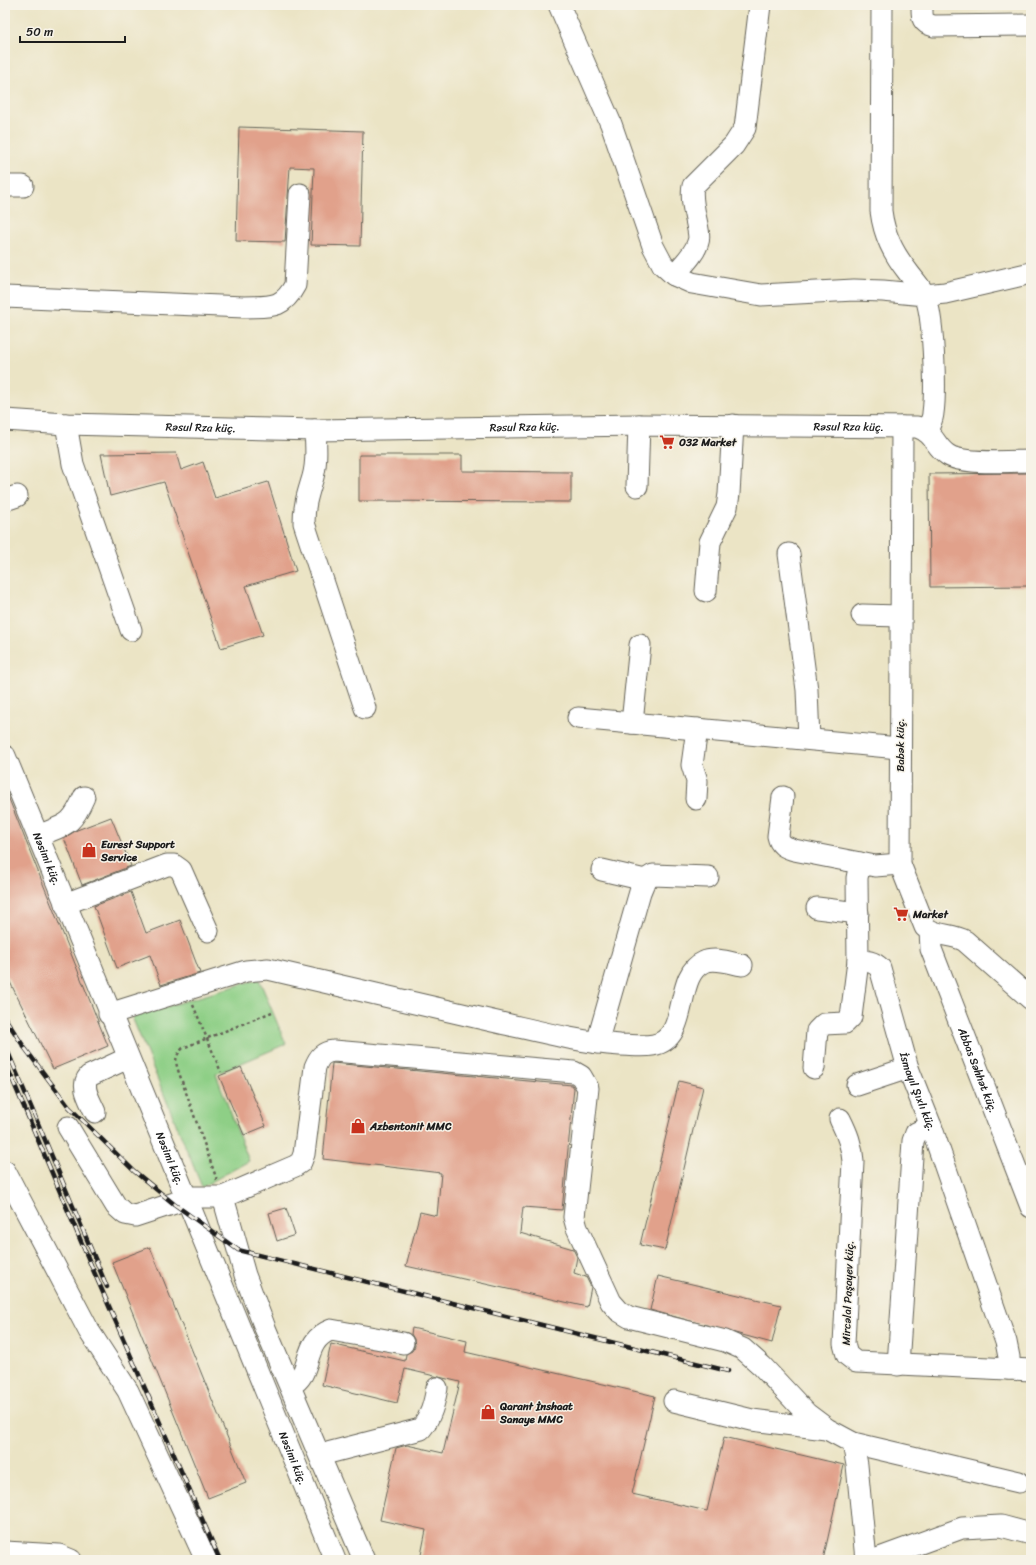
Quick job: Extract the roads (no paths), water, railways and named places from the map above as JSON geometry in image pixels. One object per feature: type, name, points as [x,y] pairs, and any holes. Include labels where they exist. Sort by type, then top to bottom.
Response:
[{"type":"street","points":[[560,5],[611,124],[653,246],[663,265],[674,275],[692,282],[762,295],[854,290],[884,290],[924,295],[945,293],[1031,273]]},
{"type":"street","points":[[674,275],[697,246],[699,240],[691,194],[693,186],[734,145],[745,128],[760,5]]},
{"type":"street","points":[[882,5],[881,211],[883,227],[890,245],[900,262],[924,295],[930,317],[934,390],[933,414],[927,431],[939,446],[954,459],[1031,461]]},
{"type":"street","points":[[922,5],[922,19],[926,24],[934,26],[1031,25]]},
{"type":"street","points":[[5,297],[244,307],[275,306],[289,297],[295,285],[300,194]]},
{"type":"street","name":"Rəsul Rza küç.","points":[[5,420],[66,424],[314,430],[639,424],[917,427],[927,431]]},
{"type":"street","points":[[66,424],[73,464],[131,630]]},
{"type":"street","points":[[636,486],[639,424]]},
{"type":"street","points":[[706,591],[710,542],[727,507],[733,425]]},
{"type":"street","name":"Babək küç.","points":[[902,427],[899,748],[900,864],[921,922],[930,932]]},
{"type":"street","points":[[314,430],[316,452],[313,476],[304,506],[304,523],[365,708]]},
{"type":"street","points":[[789,554],[807,690],[809,739]]},
{"type":"street","points":[[862,615],[900,616]]},
{"type":"street","points":[[632,723],[640,645]]},
{"type":"street","points":[[578,718],[899,748]]},
{"type":"street","points":[[696,799],[697,782],[692,765],[697,729]]},
{"type":"street","name":"Nəsimi küç.","points":[[5,756],[109,1014],[187,1199],[335,1560]]},
{"type":"street","points":[[38,836],[70,822],[76,816],[84,797]]},
{"type":"street","points":[[783,797],[778,836],[779,842],[785,847],[875,866],[900,864]]},
{"type":"street","points":[[814,1068],[817,1032],[820,1027],[824,1024],[845,1023],[850,1018],[858,961],[857,878],[860,863]]},
{"type":"street","points":[[65,904],[167,865],[174,865],[181,870],[208,931]]},
{"type":"street","points":[[602,870],[645,880]]},
{"type":"street","points":[[597,1043],[640,892],[645,880],[653,875],[708,877]]},
{"type":"street","points":[[817,908],[858,913]]},
{"type":"street","points":[[930,932],[954,936],[965,941],[1031,999]]},
{"type":"street","name":"Abbas Səhhət küç.","points":[[930,932],[931,949],[1031,1207]]},
{"type":"street","points":[[109,1014],[246,971],[268,970],[576,1040],[642,1046],[655,1045],[662,1041],[675,1028],[689,978],[694,969],[703,962],[712,960],[742,965]]},
{"type":"street","name":"İsmayıl Şıxlı küç.","points":[[858,961],[870,961],[875,963],[880,968],[908,1068],[931,1126],[1006,1342],[1009,1357],[1009,1369]]},
{"type":"street","points":[[68,1127],[116,1206],[125,1214],[135,1216],[187,1199],[223,1197],[295,1166],[300,1162],[304,1154],[315,1067],[319,1057],[326,1052],[334,1051],[574,1072],[581,1076],[588,1088],[574,1217],[577,1228],[611,1302],[619,1311],[629,1317],[725,1341],[743,1349],[762,1366],[807,1414],[827,1429],[853,1443],[1019,1482]]},
{"type":"street","points":[[95,1112],[84,1085],[86,1080],[89,1076],[128,1058]]},
{"type":"street","points":[[857,1085],[908,1068]]},
{"type":"street","name":"Mircəlal Paşayev küç.","points":[[840,1119],[849,1137],[853,1161],[844,1344],[847,1355],[856,1362],[1031,1370]]},
{"type":"street","points":[[898,1365],[913,1141],[916,1134],[931,1126]]},
{"type":"street","points":[[5,1171],[89,1331],[128,1391],[206,1560]]},
{"type":"street","points":[[223,1197],[245,1275],[265,1328],[364,1560]]},
{"type":"street","points":[[291,1386],[297,1382],[303,1372],[315,1340],[321,1334],[331,1330],[402,1343]]},
{"type":"street","points":[[320,1455],[421,1429],[428,1421],[432,1412],[437,1388]]},
{"type":"street","points":[[674,1401],[752,1420],[827,1429]]},
{"type":"street","points":[[853,1443],[866,1560]]},
{"type":"street","points":[[874,1560],[962,1528],[1001,1526],[1031,1534]]},
{"type":"street","points":[[5,1552],[59,1555],[71,1560]]},
{"type":"railway","points":[[5,1018],[24,1047],[69,1107],[134,1171],[174,1204],[238,1250],[728,1371]]},
{"type":"railway","points":[[5,1045],[107,1287]]},
{"type":"railway","points":[[5,1062],[91,1265],[220,1560]]},
{"type":"place","name":"032 Market","points":[[667,442]]},
{"type":"place","name":"Eurest Support Service","points":[[89,850]]},
{"type":"place","name":"Market","points":[[901,914]]},
{"type":"place","name":"Azbentonit MMC","points":[[358,1126]]},
{"type":"place","name":"Qarant İnshaat Sanaye MMC","points":[[488,1412]]}]
